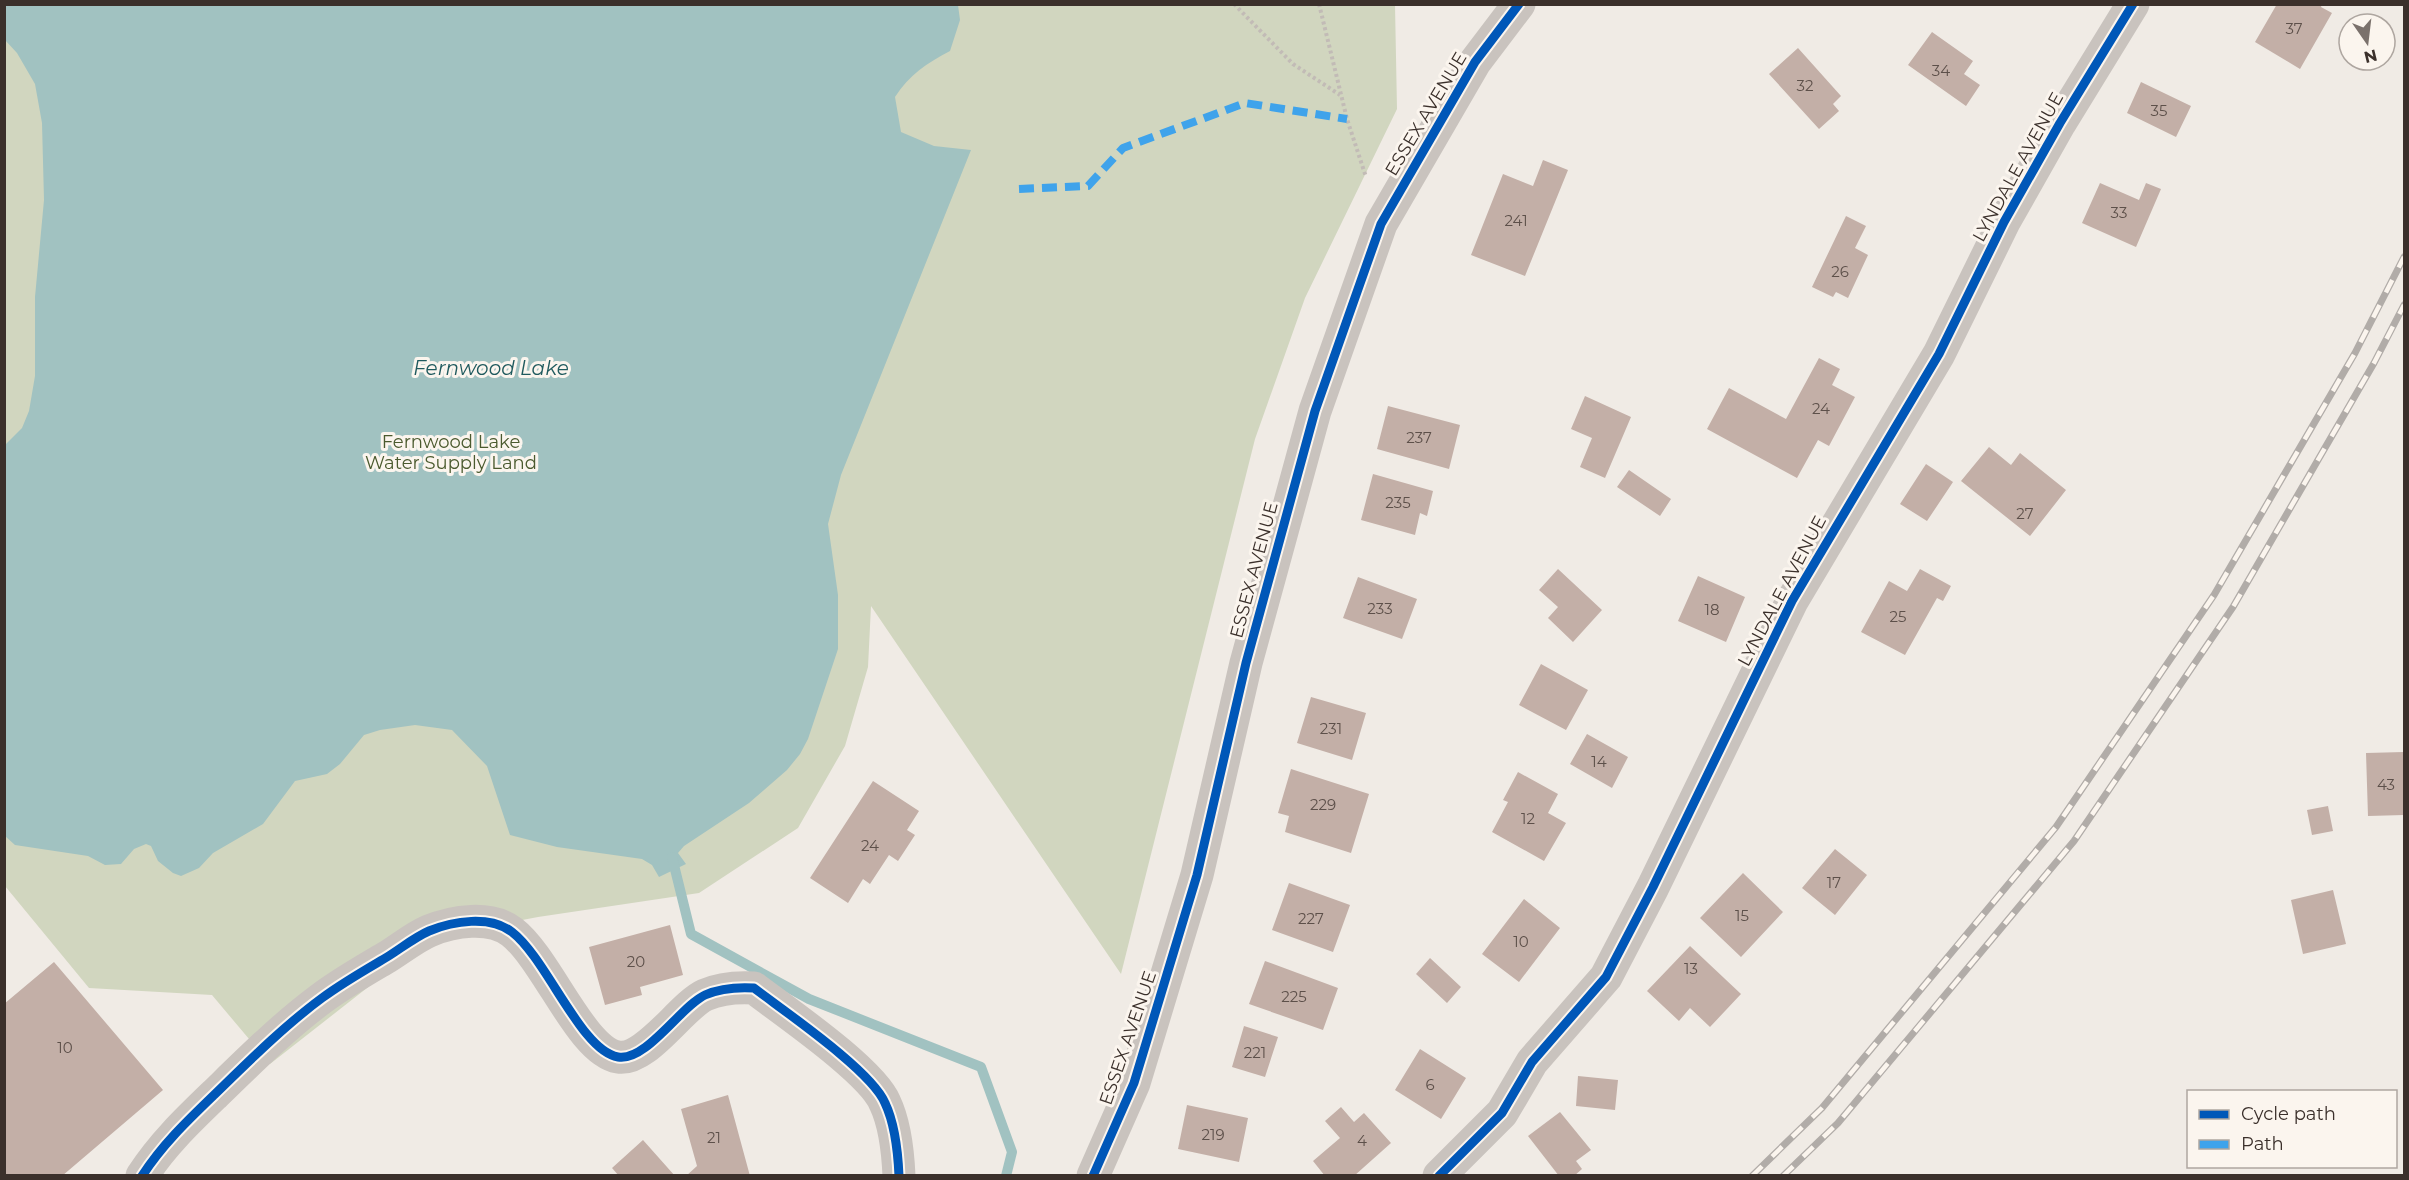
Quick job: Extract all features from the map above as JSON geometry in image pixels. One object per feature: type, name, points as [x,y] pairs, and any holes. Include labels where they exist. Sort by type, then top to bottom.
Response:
[{"type":"street","name":"ESSEX AVENUE","points":[[1096,1175],[1134,1083],[1197,875],[1246,663],[1315,411],[1381,224],[1475,62],[1519,4]]},
{"type":"street","name":"LYNDALE AVENUE","points":[[1439,1176],[1502,1113],[1532,1062],[1606,977],[1653,887],[1792,601],[1939,354],[2004,222],[2060,123],[2133,4]]},
{"type":"street","points":[[142,1176],[161,1146],[233,1076],[321,998],[429,931],[465,922],[492,923],[512,932],[538,960],[591,1040],[604,1054],[622,1058],[632,1055],[649,1044],[703,996],[731,987],[754,988],[867,1078],[885,1102],[898,1157],[899,1176]]},
{"type":"path","points":[[1234,4],[1293,64],[1341,96]]},
{"type":"path","points":[[1319,4],[1341,96],[1381,224]]},
{"type":"green space","name":"Fernwood Lake","points":[[4,5],[1395,5],[1397,109],[1305,298],[1255,439],[1121,974],[871,606],[868,667],[845,746],[798,828],[699,893],[538,917],[432,937],[270,1064],[212,995],[89,988],[5,886]]},
{"type":"water","name":"Fernwood Lake","points":[[5,4],[958,5],[960,20],[950,51],[919,70],[895,97],[901,132],[934,146],[971,150],[841,475],[828,524],[838,595],[838,649],[808,739],[800,754],[787,770],[749,803],[684,846],[678,853],[686,864],[659,877],[652,865],[642,859],[557,847],[510,835],[487,766],[452,730],[415,725],[380,730],[364,735],[340,764],[327,774],[295,781],[263,824],[213,853],[199,868],[181,876],[173,873],[158,861],[151,846],[146,844],[134,849],[121,864],[105,865],[88,856],[15,845],[5,836],[5,445],[22,428],[29,411],[35,376],[35,297],[44,200],[42,123],[35,84],[17,53],[5,40]]},
{"type":"building","points":[[2277,4],[2322,4],[2321,7],[2332,13],[2300,69],[2255,42]]},
{"type":"building","points":[[1932,32],[1973,61],[1964,74],[1980,85],[1966,106],[1908,65]]},
{"type":"building","points":[[1798,48],[1841,96],[1833,104],[1839,111],[1819,129],[1769,74]]},
{"type":"building","points":[[2141,82],[2191,106],[2176,137],[2127,113]]},
{"type":"building","points":[[1543,160],[1568,170],[1525,276],[1471,255],[1503,174],[1533,186]]},
{"type":"building","points":[[2100,183],[2139,200],[2146,183],[2161,189],[2136,247],[2082,223]]},
{"type":"building","points":[[1846,216],[1866,226],[1855,248],[1868,255],[1848,298],[1836,292],[1833,297],[1812,287]]},
{"type":"building","points":[[1819,358],[1840,369],[1832,385],[1855,397],[1829,446],[1818,440],[1797,478],[1707,429],[1729,388],[1786,419]]},
{"type":"building","points":[[1585,396],[1631,417],[1605,478],[1580,467],[1592,438],[1571,429]]},
{"type":"building","points":[[1388,406],[1460,425],[1449,469],[1377,449]]},
{"type":"building","points":[[1989,447],[2011,465],[2020,453],[2066,490],[2030,536],[1961,481]]},
{"type":"building","points":[[1926,464],[1953,482],[1927,521],[1900,504]]},
{"type":"building","points":[[1629,470],[1671,499],[1660,516],[1617,487]]},
{"type":"building","points":[[1373,474],[1433,491],[1427,516],[1420,513],[1415,535],[1361,520]]},
{"type":"building","points":[[1558,569],[1602,610],[1573,642],[1548,618],[1558,607],[1539,590]]},
{"type":"building","points":[[1920,569],[1951,586],[1943,601],[1937,598],[1905,655],[1861,632],[1889,581],[1907,591]]},
{"type":"building","points":[[1698,576],[1745,597],[1726,642],[1678,621]]},
{"type":"building","points":[[1358,577],[1417,599],[1402,639],[1343,618]]},
{"type":"building","points":[[1541,664],[1588,690],[1566,730],[1519,705]]},
{"type":"building","points":[[1311,697],[1366,713],[1352,760],[1297,743]]},
{"type":"building","points":[[1587,734],[1628,757],[1612,788],[1570,764]]},
{"type":"building","points":[[2404,752],[2404,815],[2368,816],[2366,753]]},
{"type":"building","points":[[1291,769],[1369,794],[1351,853],[1285,832],[1289,816],[1278,813]]},
{"type":"building","points":[[1518,772],[1558,794],[1548,813],[1566,823],[1544,861],[1492,832],[1508,802],[1503,800]]},
{"type":"building","points":[[873,781],[919,811],[907,830],[915,835],[898,861],[889,855],[870,884],[863,879],[848,903],[810,878]]},
{"type":"building","points":[[2328,806],[2333,831],[2312,835],[2307,810]]},
{"type":"building","points":[[1835,849],[1867,875],[1835,915],[1802,888]]},
{"type":"building","points":[[1743,873],[1783,912],[1741,957],[1700,918]]},
{"type":"building","points":[[1289,883],[1350,905],[1333,952],[1272,930]]},
{"type":"building","points":[[2333,890],[2346,944],[2303,954],[2291,900]]},
{"type":"building","points":[[1524,899],[1560,928],[1519,982],[1482,954]]},
{"type":"building","points":[[670,925],[683,975],[640,987],[642,995],[605,1005],[589,947]]},
{"type":"building","points":[[1690,946],[1741,994],[1710,1027],[1690,1008],[1679,1021],[1647,991]]},
{"type":"building","points":[[1430,958],[1461,987],[1447,1003],[1416,974]]},
{"type":"building","points":[[1265,961],[1338,988],[1323,1030],[1249,1004]]},
{"type":"building","points":[[54,962],[163,1090],[62,1176],[4,1176],[4,1004]]},
{"type":"building","points":[[1244,1026],[1278,1037],[1265,1077],[1232,1067]]},
{"type":"building","points":[[1420,1049],[1466,1078],[1441,1119],[1395,1090]]},
{"type":"building","points":[[1578,1076],[1618,1080],[1615,1110],[1576,1106]]},
{"type":"building","points":[[728,1095],[750,1176],[686,1176],[697,1166],[681,1109]]},
{"type":"building","points":[[1187,1105],[1248,1118],[1239,1162],[1178,1149]]},
{"type":"building","points":[[1341,1107],[1354,1122],[1364,1113],[1391,1143],[1354,1176],[1325,1176],[1313,1161],[1340,1138],[1325,1121]]},
{"type":"building","points":[[1560,1112],[1591,1150],[1576,1161],[1582,1169],[1574,1176],[1559,1176],[1528,1136]]},
{"type":"building","points":[[643,1140],[675,1176],[619,1176],[612,1168]]},
{"type":"waterway","points":[[672,857],[691,934],[809,999],[981,1067],[1012,1152],[1006,1176]]},
{"type":"railway","points":[[1752,1176],[1822,1108],[2056,827],[2214,595],[2355,353],[2404,257]]},
{"type":"railway","points":[[1783,1176],[1838,1123],[2074,841],[2233,607],[2374,363],[2404,305]]},
{"type":"marked path","points":[[1019,189],[1088,186],[1123,148],[1245,103],[1347,119]]},
{"type":"cycle path","points":[[1093,1176],[1134,1083],[1197,875],[1246,663],[1315,411],[1381,224],[1475,62],[1519,4]]},
{"type":"cycle path","points":[[1439,1176],[1502,1113],[1532,1062],[1606,977],[1653,887],[1792,601],[1939,354],[2004,222],[2060,123],[2133,4]]},
{"type":"cycle path","points":[[142,1176],[166,1144],[185,1124],[266,1045],[308,1009],[338,987],[424,934],[439,927],[471,921],[493,923],[512,932],[538,962],[577,1022],[591,1039],[604,1051],[618,1057],[629,1056],[640,1051],[705,995],[729,989],[754,988],[826,1042],[877,1090],[885,1103],[894,1129],[899,1176]]},
{"type":"park label","name":"Fernwood Lake Water Supply Land","points":[[451,452]]}]
